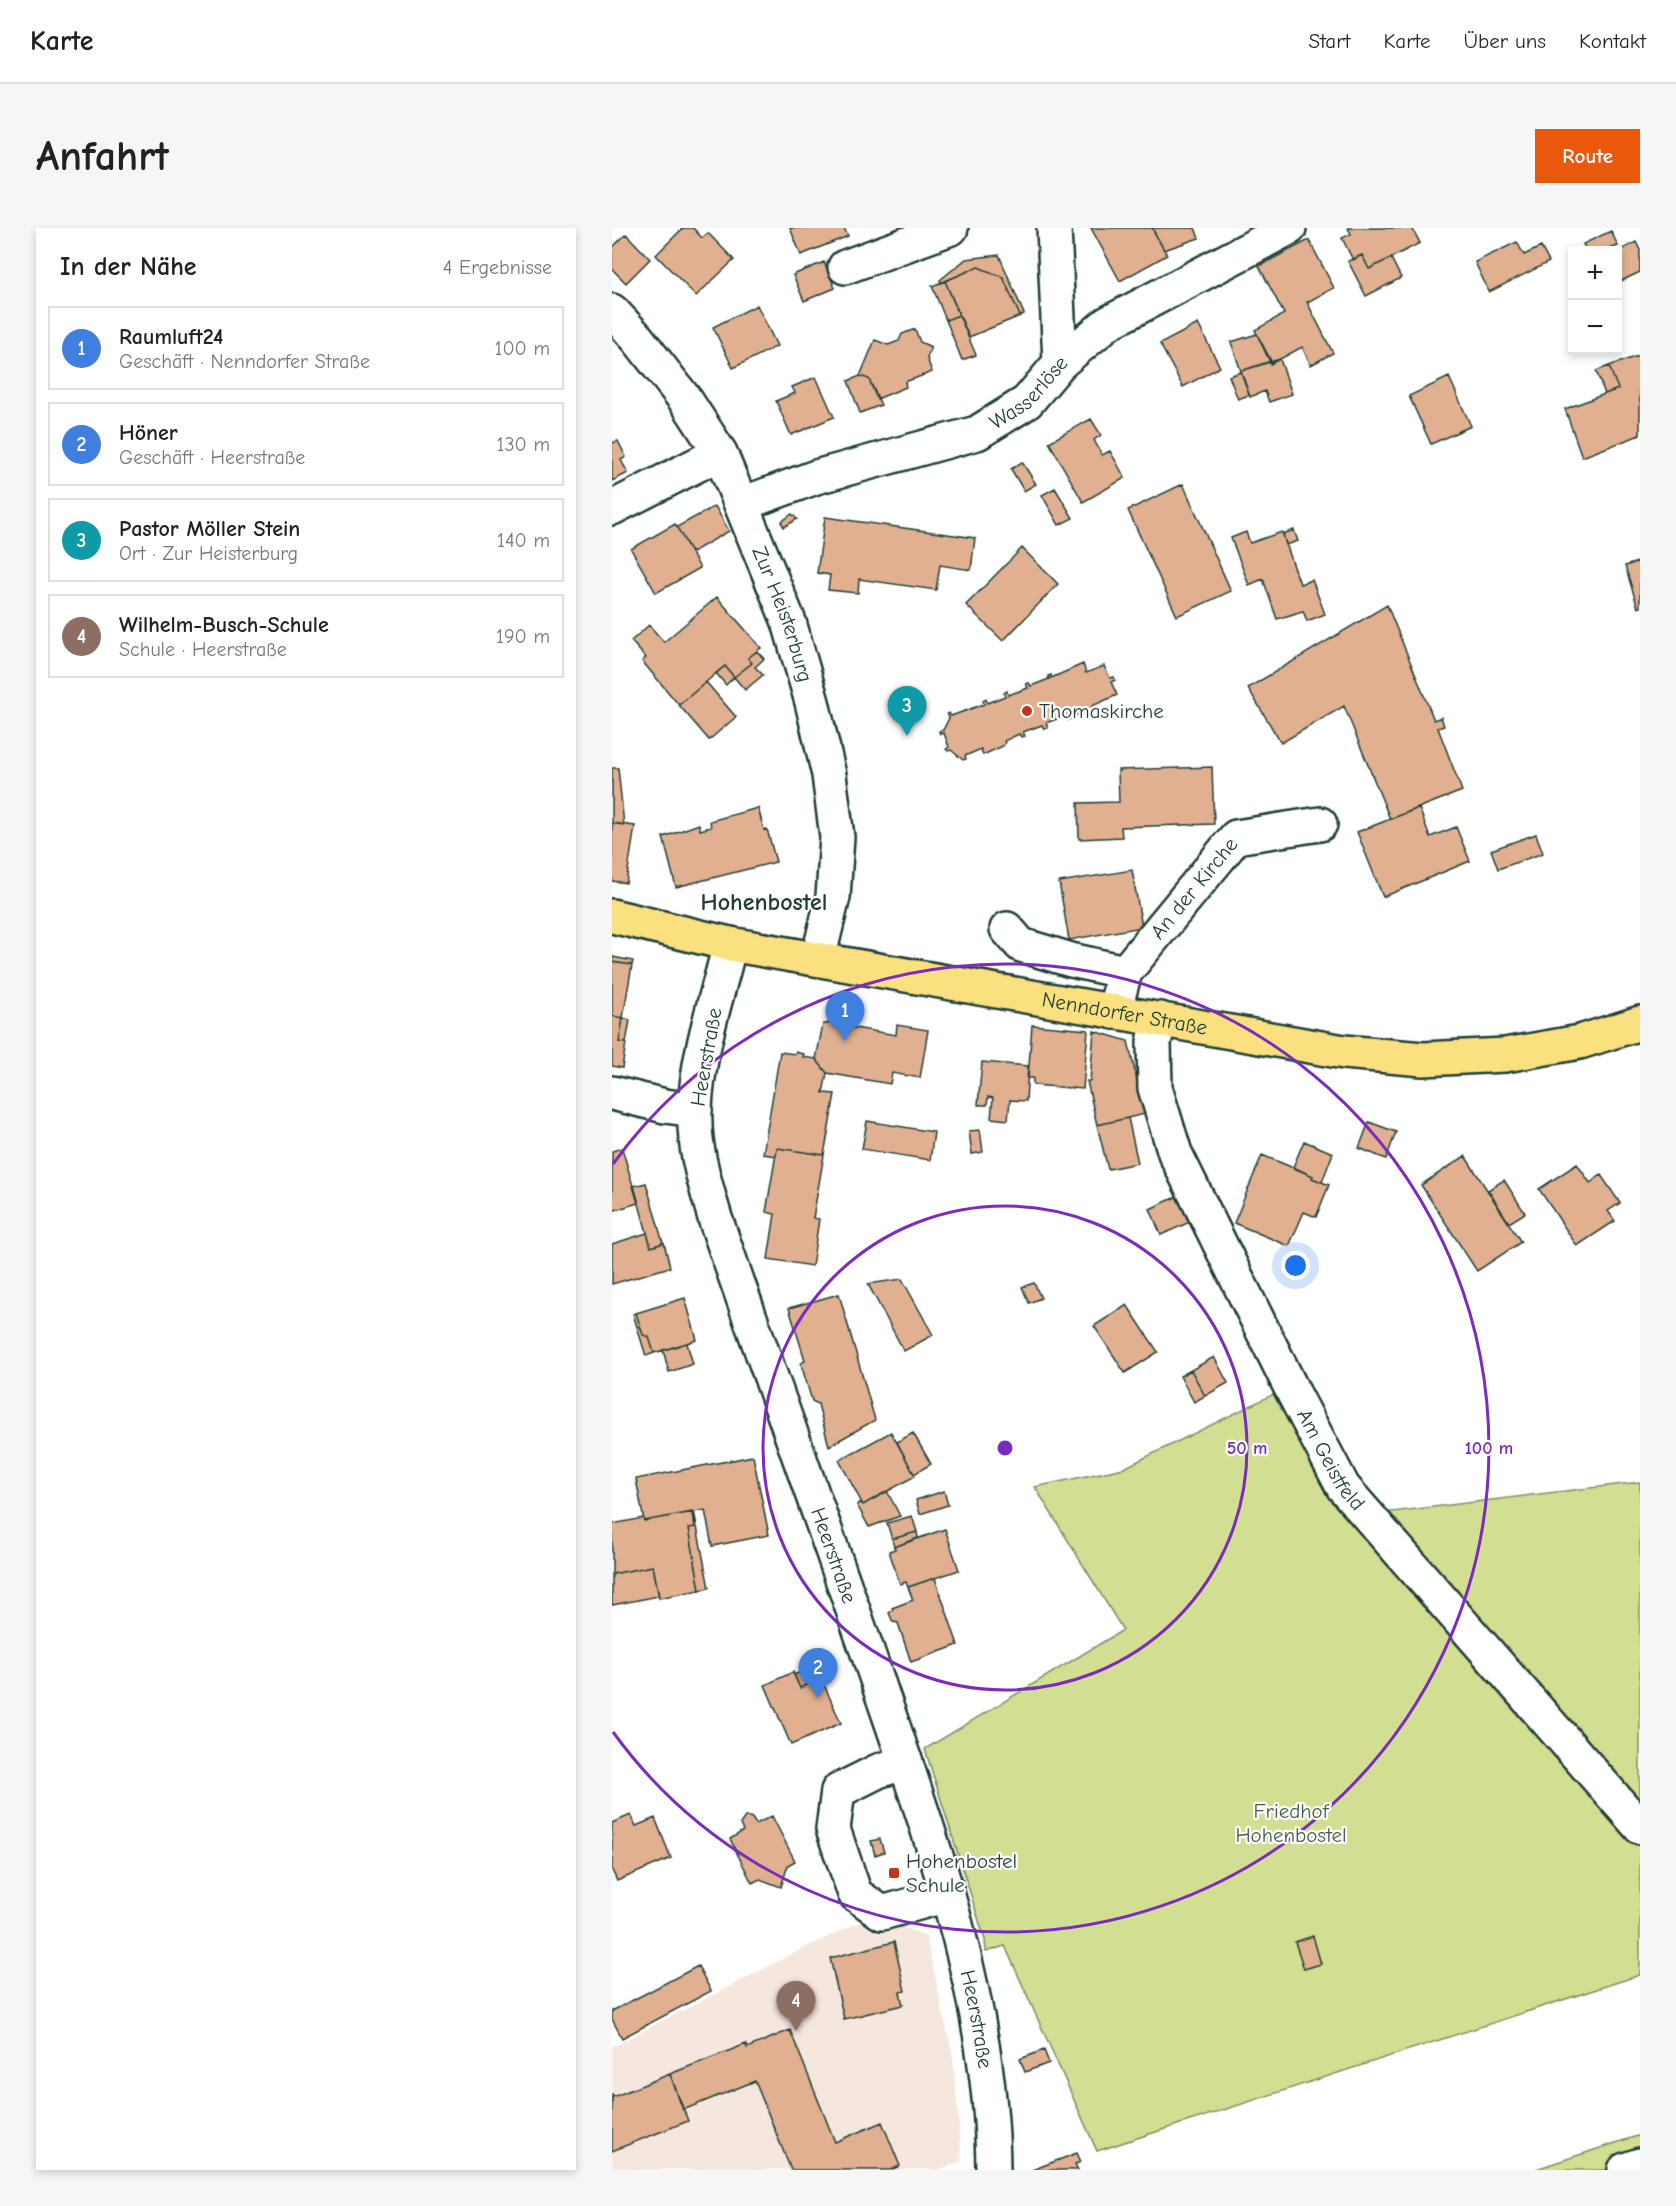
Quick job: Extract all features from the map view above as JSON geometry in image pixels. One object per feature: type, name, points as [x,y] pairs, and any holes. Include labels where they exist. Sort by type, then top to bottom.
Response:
[{"type":"main road","name":"Nenndorfer Straße","points":[[612,916],[730,944],[1344,1052],[1423,1059],[1505,1054],[1580,1042],[1640,1023]]},
{"type":"street","points":[[845,267],[951,228]]},
{"type":"street","points":[[1054,228],[1060,363]]},
{"type":"street","name":"Wasserlöse","points":[[742,504],[816,477],[977,433],[1027,402],[1060,363],[1108,324],[1289,228]]},
{"type":"street","name":"Zur Heisterburg","points":[[612,311],[637,338],[687,402],[720,453],[789,622],[812,702],[829,775],[837,837],[832,897],[818,958]]},
{"type":"street","points":[[612,508],[720,453]]},
{"type":"street","name":"An der Kirche","points":[[1114,1012],[1125,972],[1236,837],[1320,824]]},
{"type":"street","points":[[1007,929],[1021,945],[1071,960],[1125,972]]},
{"type":"street","name":"Heerstraße","points":[[730,944],[703,1051],[695,1110],[698,1159],[715,1218],[906,1762],[947,1894],[979,2020],[993,2122],[993,2170]]},
{"type":"street","name":"Am Geistfeld","points":[[1160,1019],[1154,1041],[1155,1088],[1175,1153],[1293,1392],[1343,1487],[1640,1827]]},
{"type":"street","points":[[612,1093],[665,1106],[695,1110]]},
{"type":"street","points":[[906,1762],[878,1771],[838,1791],[833,1829],[855,1894],[882,1913],[947,1894]]},
{"type":"street","points":[[1625,2170],[1640,2165]]},
{"type":"shaded area","points":[[874,1915],[926,1936],[953,2057],[962,2161],[939,2170],[612,2170],[612,2047],[800,1950]]},
{"type":"green space","name":"Friedhof Hohenbostel","points":[[1282,1390],[1640,1838],[1640,1975],[1097,2151],[1005,1946],[986,1952],[985,1940],[925,1749],[1123,1630],[1035,1487],[1124,1468]]},
{"type":"green space","points":[[1640,1482],[1640,1807],[1383,1513]]},
{"type":"green space","points":[[1640,2135],[1640,2170],[1533,2170]]},
{"type":"building","points":[[683,228],[693,228],[702,238],[708,233],[734,260],[696,296],[656,255]]},
{"type":"building","points":[[790,228],[844,228],[848,236],[801,255]]},
{"type":"building","points":[[1091,228],[1152,228],[1167,255],[1120,281]]},
{"type":"building","points":[[1152,228],[1195,228],[1199,238],[1164,250]]},
{"type":"building","points":[[1348,228],[1412,228],[1420,243],[1369,269],[1362,255],[1353,260],[1342,238],[1351,234]]},
{"type":"building","points":[[1611,231],[1618,246],[1584,246],[1583,244]]},
{"type":"building","points":[[626,234],[650,259],[626,283],[612,269],[612,248]]},
{"type":"building","points":[[1309,240],[1334,288],[1307,302],[1333,353],[1311,365],[1302,347],[1271,364],[1255,330],[1284,314],[1259,266]]},
{"type":"building","points":[[1517,242],[1524,255],[1541,247],[1549,262],[1489,292],[1475,262]]},
{"type":"building","points":[[1636,242],[1640,250],[1640,272],[1622,281],[1622,249]]},
{"type":"building","points":[[999,255],[1024,314],[1020,316],[1003,277],[978,267],[941,283],[940,280],[966,259]]},
{"type":"building","points":[[1362,255],[1369,269],[1391,258],[1401,278],[1366,296],[1348,261]]},
{"type":"building","points":[[824,262],[835,288],[804,301],[793,275]]},
{"type":"building","points":[[978,267],[1003,277],[1020,316],[969,337],[945,281]]},
{"type":"building","points":[[945,281],[959,315],[946,320],[932,286]]},
{"type":"building","points":[[757,305],[777,346],[733,368],[713,327]]},
{"type":"building","points":[[959,315],[976,355],[962,360],[946,320]]},
{"type":"building","points":[[1198,324],[1220,367],[1183,387],[1160,344]]},
{"type":"building","points":[[915,329],[920,342],[931,347],[927,358],[932,372],[905,382],[906,387],[877,399],[869,379],[860,376],[875,340],[888,345],[899,341],[902,334]]},
{"type":"building","points":[[1257,334],[1271,361],[1241,371],[1231,342]]},
{"type":"building","points":[[1640,355],[1640,435],[1582,457],[1565,409],[1618,389],[1609,366]]},
{"type":"building","points":[[1280,359],[1292,394],[1269,402],[1265,391],[1250,397],[1241,371]]},
{"type":"building","points":[[1609,366],[1618,389],[1605,394],[1596,371]]},
{"type":"building","points":[[1241,372],[1249,395],[1238,399],[1229,376]]},
{"type":"building","points":[[860,376],[869,379],[881,405],[860,413],[848,381]]},
{"type":"building","points":[[816,377],[834,417],[791,435],[776,401],[795,393],[792,387]]},
{"type":"building","points":[[1449,377],[1471,426],[1431,444],[1409,396]]},
{"type":"building","points":[[1091,419],[1101,435],[1094,440],[1102,455],[1110,451],[1125,478],[1083,502],[1049,442]]},
{"type":"building","points":[[618,441],[626,457],[621,460],[628,473],[612,481],[612,443]]},
{"type":"building","points":[[1022,462],[1036,484],[1024,491],[1011,469]]},
{"type":"building","points":[[1183,484],[1231,591],[1177,616],[1128,510]]},
{"type":"building","points":[[1055,488],[1073,518],[1059,525],[1042,495]]},
{"type":"building","points":[[715,506],[729,531],[691,553],[677,527]]},
{"type":"building","points":[[792,514],[797,519],[784,527],[781,522]]},
{"type":"building","points":[[825,517],[975,538],[971,570],[940,565],[936,590],[859,579],[858,593],[828,590],[830,575],[817,573]]},
{"type":"building","points":[[675,524],[700,568],[656,593],[631,549]]},
{"type":"building","points":[[1294,530],[1298,541],[1286,545],[1283,534]]},
{"type":"building","points":[[1246,532],[1250,543],[1282,532],[1300,584],[1312,580],[1325,614],[1307,621],[1303,611],[1277,619],[1263,579],[1249,585],[1231,538]]},
{"type":"building","points":[[1022,548],[1058,584],[1003,641],[966,605]]},
{"type":"building","points":[[1640,561],[1640,607],[1638,608],[1625,566]]},
{"type":"building","points":[[717,597],[761,648],[748,658],[752,663],[734,677],[725,666],[679,705],[642,661],[646,658],[631,641],[649,625],[664,642]]},
{"type":"building","points":[[1387,605],[1434,720],[1441,717],[1444,726],[1438,728],[1462,791],[1390,819],[1344,706],[1281,743],[1248,688]]},
{"type":"building","points":[[757,651],[764,659],[755,667],[763,675],[745,690],[734,677],[752,663],[748,658]]},
{"type":"building","name":"Thomaskirche","points":[[1083,664],[1086,673],[1104,666],[1110,678],[1114,677],[1115,680],[1111,682],[1117,695],[1092,706],[1093,708],[1077,716],[1076,713],[1069,716],[1070,719],[1067,720],[1065,716],[1046,723],[1048,728],[1044,729],[1042,725],[1023,732],[1025,736],[1021,737],[1019,734],[1004,741],[1003,746],[983,755],[981,749],[965,756],[966,759],[963,760],[951,750],[946,749],[949,747],[944,733],[940,734],[939,731],[943,730],[949,718],[947,714],[951,716],[984,704],[983,701],[986,699],[987,703],[1005,696],[1004,693],[1007,691],[1008,695],[1028,688],[1026,684],[1029,683],[1031,686],[1049,679],[1048,676],[1051,675],[1051,678]]},
{"type":"building","points":[[725,666],[734,677],[726,685],[716,673]]},
{"type":"building","points":[[706,682],[736,717],[709,740],[679,705]]},
{"type":"building","points":[[1212,767],[1214,824],[1121,827],[1122,837],[1079,839],[1078,803],[1119,802],[1118,770]]},
{"type":"building","points":[[612,768],[618,768],[624,825],[612,823]]},
{"type":"building","points":[[758,808],[764,830],[767,829],[776,862],[676,887],[663,837],[699,824],[700,830],[711,827],[710,821]]},
{"type":"building","points":[[1419,808],[1430,837],[1456,827],[1470,861],[1383,897],[1357,832]]},
{"type":"building","points":[[612,823],[635,826],[626,883],[612,881]]},
{"type":"building","points":[[1536,834],[1543,853],[1498,869],[1491,850]]},
{"type":"building","points":[[1132,870],[1142,927],[1069,940],[1059,882]]},
{"type":"building","points":[[613,957],[633,961],[632,965],[612,962]]},
{"type":"building","points":[[612,962],[632,965],[623,1018],[612,1016]]},
{"type":"building","points":[[612,1016],[623,1018],[619,1042],[626,1043],[622,1068],[612,1066]]},
{"type":"building","points":[[623,1018],[630,1020],[626,1043],[619,1042]]},
{"type":"building","points":[[829,1020],[837,1022],[837,1025],[896,1035],[897,1025],[928,1030],[920,1078],[892,1073],[890,1084],[827,1073],[816,1059],[823,1024],[828,1024]]},
{"type":"building","points":[[1032,1025],[1088,1030],[1083,1089],[1033,1085],[1033,1078],[1028,1078]]},
{"type":"building","points":[[1094,1031],[1128,1041],[1145,1114],[1097,1125],[1087,1081],[1090,1081]]},
{"type":"building","points":[[780,1052],[795,1054],[796,1052],[804,1054],[803,1057],[816,1059],[827,1073],[823,1093],[835,1094],[824,1155],[777,1148],[776,1156],[763,1154]]},
{"type":"building","points":[[982,1062],[1028,1066],[1026,1101],[1010,1100],[1008,1120],[991,1118],[993,1098],[988,1097],[987,1105],[978,1105]]},
{"type":"building","points":[[1128,1118],[1138,1163],[1108,1169],[1097,1125]]},
{"type":"building","points":[[867,1121],[934,1132],[930,1160],[862,1149]]},
{"type":"building","points":[[1369,1122],[1396,1132],[1386,1159],[1359,1148]]},
{"type":"building","points":[[980,1130],[983,1152],[972,1154],[969,1131]]},
{"type":"building","points":[[1304,1141],[1333,1153],[1322,1182],[1293,1167]]},
{"type":"building","points":[[622,1148],[638,1203],[612,1211],[612,1151]]},
{"type":"building","points":[[777,1148],[824,1155],[813,1218],[819,1219],[812,1266],[768,1259],[775,1214],[766,1212]]},
{"type":"building","points":[[1262,1155],[1329,1185],[1316,1217],[1304,1212],[1289,1246],[1234,1223]]},
{"type":"building","points":[[1465,1156],[1521,1242],[1477,1271],[1421,1185]]},
{"type":"building","points":[[1577,1164],[1590,1183],[1601,1175],[1620,1203],[1608,1211],[1615,1221],[1577,1246],[1539,1189]]},
{"type":"building","points":[[1504,1180],[1525,1213],[1509,1223],[1488,1190]]},
{"type":"building","points":[[646,1183],[663,1243],[651,1247],[634,1186]]},
{"type":"building","points":[[1178,1196],[1190,1222],[1161,1235],[1150,1209]]},
{"type":"building","points":[[647,1233],[651,1247],[664,1243],[670,1267],[612,1284],[612,1244]]},
{"type":"building","points":[[902,1279],[933,1335],[904,1351],[868,1284]]},
{"type":"building","points":[[1034,1283],[1041,1298],[1029,1303],[1022,1287]]},
{"type":"building","points":[[839,1294],[875,1420],[829,1446],[818,1404],[812,1401],[801,1364],[805,1360],[789,1308]]},
{"type":"building","points":[[685,1298],[697,1340],[654,1353],[649,1337],[643,1335],[636,1313]]},
{"type":"building","points":[[1127,1305],[1158,1352],[1125,1373],[1094,1326]]},
{"type":"building","points":[[636,1313],[643,1335],[649,1337],[654,1353],[646,1356],[633,1314]]},
{"type":"building","points":[[687,1343],[693,1364],[669,1372],[663,1350]]},
{"type":"building","points":[[1214,1357],[1228,1383],[1205,1396],[1191,1370]]},
{"type":"building","points":[[1191,1370],[1205,1396],[1194,1402],[1180,1376]]},
{"type":"building","points":[[891,1432],[915,1476],[863,1505],[839,1460]]},
{"type":"building","points":[[913,1433],[931,1464],[914,1474],[897,1442]]},
{"type":"building","points":[[753,1456],[769,1535],[712,1546],[705,1510],[644,1521],[636,1479]]},
{"type":"building","points":[[887,1491],[900,1516],[869,1527],[857,1505],[861,1502],[863,1505]]},
{"type":"building","points":[[944,1491],[948,1505],[920,1514],[916,1500]]},
{"type":"building","points":[[694,1511],[709,1588],[700,1590],[689,1528],[695,1527]]},
{"type":"building","points":[[693,1512],[695,1527],[689,1528],[700,1590],[659,1598],[653,1566],[612,1574],[612,1524]]},
{"type":"building","points":[[912,1516],[917,1532],[892,1539],[887,1523]]},
{"type":"building","points":[[945,1529],[959,1570],[908,1587],[906,1582],[900,1584],[889,1551],[895,1549],[894,1547]]},
{"type":"building","points":[[917,1532],[918,1538],[894,1547],[892,1539]]},
{"type":"building","points":[[653,1566],[659,1596],[612,1605],[612,1574]]},
{"type":"building","points":[[935,1578],[958,1645],[911,1662],[898,1623],[893,1622],[889,1613],[893,1610],[892,1608],[913,1600],[908,1587]]},
{"type":"building","points":[[821,1663],[827,1676],[800,1688],[794,1675]]},
{"type":"building","points":[[793,1672],[800,1688],[821,1678],[841,1723],[791,1745],[765,1685]]},
{"type":"building","points":[[631,1815],[636,1826],[655,1818],[671,1858],[617,1881],[612,1870],[612,1823]]},
{"type":"building","points":[[772,1816],[795,1861],[788,1865],[781,1887],[760,1879],[752,1883],[730,1839],[743,1831],[740,1824],[745,1817],[751,1817],[756,1824]]},
{"type":"building","points":[[880,1839],[884,1852],[875,1855],[871,1841]]},
{"type":"building","points":[[1313,1936],[1321,1964],[1304,1969],[1295,1942]]},
{"type":"building","points":[[894,1942],[905,1991],[900,1992],[903,2005],[844,2019],[830,1958]]},
{"type":"building","points":[[698,1966],[711,1991],[622,2038],[612,2019],[612,2011]]},
{"type":"building","points":[[790,2030],[835,2142],[882,2122],[900,2166],[890,2170],[791,2170],[755,2081],[683,2110],[670,2074],[746,2044],[747,2048]]},
{"type":"building","points":[[1044,2050],[1049,2063],[1025,2072],[1020,2059]]},
{"type":"building","points":[[670,2074],[688,2121],[612,2151],[612,2094],[613,2097]]},
{"type":"building","points":[[1077,2153],[1081,2162],[1075,2164],[1078,2170],[1032,2170]]},
{"type":"place","name":"Thomaskirche","points":[[1027,711]]},
{"type":"place","name":"Pastor Möller Stein","points":[[907,736]]},
{"type":"place","name":"Raumluft24","points":[[845,1041]]},
{"type":"place","name":"Höner","points":[[818,1698]]},
{"type":"place","name":"Hohenbostel Schule","points":[[894,1873]]},
{"type":"place","name":"Wilhelm-Busch-Schule","points":[[796,2031]]},
{"type":"district","name":"Hohenbostel","points":[[764,902]]}]
